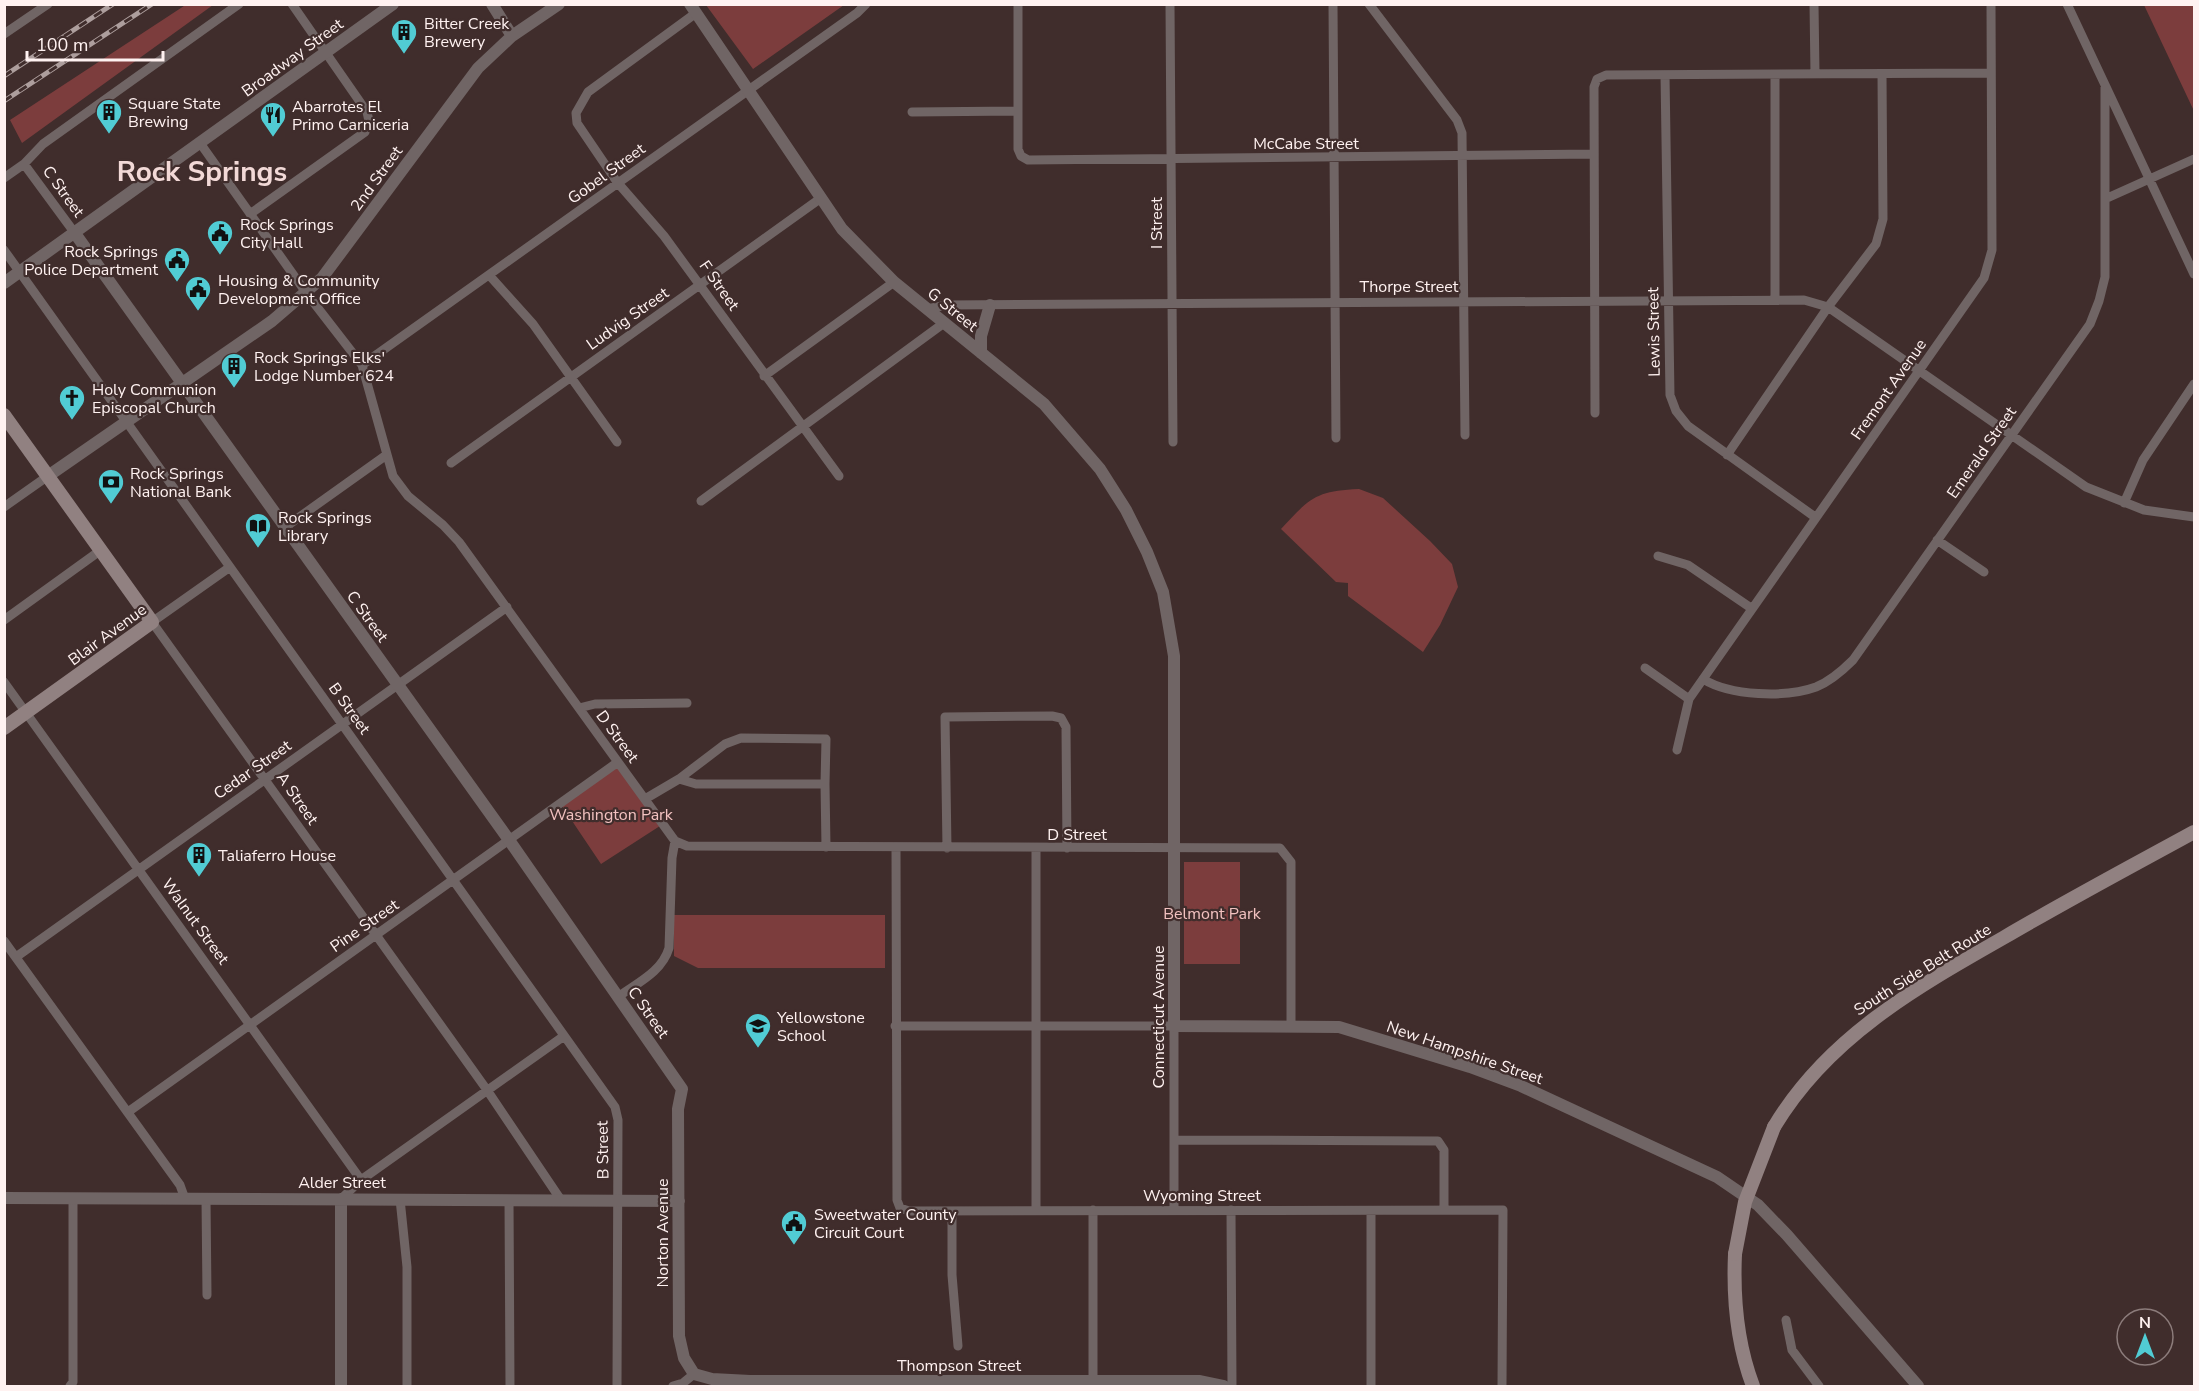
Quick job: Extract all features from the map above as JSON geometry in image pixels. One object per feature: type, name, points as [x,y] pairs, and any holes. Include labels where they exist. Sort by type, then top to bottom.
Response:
[{"type":"main road","name":"A Street","points":[[4,416],[152,622]]},
{"type":"main road","name":"Blair Avenue","points":[[4,728],[152,622]]},
{"type":"main road","name":"South Side Belt Route","points":[[1753,1386],[1740,1340],[1735,1310],[1735,1254],[1745,1202],[1774,1127],[1806,1081],[1867,1022],[1960,962],[2194,832]]},
{"type":"street","points":[[4,34],[48,4]]},
{"type":"street","points":[[4,178],[24,164],[43,144],[239,4]]},
{"type":"street","points":[[250,214],[365,132],[369,121],[367,112],[292,4]]},
{"type":"street","name":"Broadway Street","points":[[4,283],[393,4]]},
{"type":"street","points":[[492,4],[512,36]]},
{"type":"street","name":"2nd Street","points":[[4,507],[272,321],[307,294],[343,251],[477,69],[512,36],[559,4]]},
{"type":"street","name":"Gobel Street","points":[[362,365],[857,14],[866,4]]},
{"type":"street","points":[[912,112],[1018,111],[1018,4]]},
{"type":"street","name":"I Street","points":[[1170,4],[1173,442]]},
{"type":"street","points":[[1333,4],[1336,438]]},
{"type":"street","points":[[1369,4],[1457,120],[1462,133],[1465,435]]},
{"type":"street","points":[[1814,4],[1815,74]]},
{"type":"street","name":"Fremont Avenue","points":[[1677,750],[1689,699],[1984,278],[1990,264],[1992,250],[1991,4]]},
{"type":"street","points":[[2067,4],[2194,274]]},
{"type":"street","name":"G Street","points":[[693,9],[848,236],[894,282],[1044,404],[1100,469],[1126,510],[1147,552],[1163,592],[1174,645]]},
{"type":"street","name":"F Street","points":[[693,9],[588,92],[576,113],[581,132],[617,182],[664,236],[839,476]]},
{"type":"street","points":[[1727,454],[1827,307],[1876,244],[1883,219],[1882,74]]},
{"type":"street","points":[[1595,413],[1593,154],[1594,87],[1597,79],[1606,75],[1991,74]]},
{"type":"street","name":"Lewis Street","points":[[1665,75],[1670,395],[1676,411],[1688,426],[1815,518]]},
{"type":"street","points":[[1775,75],[1776,300]]},
{"type":"street","name":"Emerald Street","points":[[1703,679],[1716,687],[1732,692],[1790,692],[1816,687],[1836,676],[1853,660],[2090,324],[2105,277],[2105,87]]},
{"type":"street","name":"McCabe Street","points":[[1018,111],[1021,156],[1028,160],[1593,154]]},
{"type":"street","name":"D Street","points":[[200,143],[307,294],[362,365],[393,476],[408,496],[443,525],[459,542],[675,841],[687,846],[1280,848],[1291,862],[1291,1026]]},
{"type":"street","points":[[2105,200],[2194,159]]},
{"type":"street","name":"C Street","points":[[24,164],[509,840],[682,1089]]},
{"type":"street","name":"Ludvig Street","points":[[451,463],[821,198]]},
{"type":"street","name":"B Street","points":[[4,250],[615,1107],[618,1119],[617,1386]]},
{"type":"street","points":[[489,275],[533,324],[617,442]]},
{"type":"street","points":[[764,376],[894,282]]},
{"type":"street","name":"Thorpe Street","points":[[927,309],[990,305],[1172,303],[1776,300],[1804,300],[1827,307]]},
{"type":"street","points":[[981,353],[981,336],[990,305]]},
{"type":"street","points":[[1827,307],[2086,487],[2124,503],[2159,513],[2194,517]]},
{"type":"street","points":[[701,501],[944,322]]},
{"type":"street","points":[[2124,503],[2143,460],[2194,384]]},
{"type":"street","points":[[284,528],[386,456]]},
{"type":"street","points":[[1937,540],[1984,572]]},
{"type":"street","points":[[4,620],[101,550]]},
{"type":"street","points":[[1658,556],[1688,565],[1751,608]]},
{"type":"street","name":"Blair Avenue","points":[[152,622],[230,567]]},
{"type":"street","name":"Cedar Street","points":[[16,957],[507,607]]},
{"type":"street","name":"A Street","points":[[152,622],[487,1090],[561,1200]]},
{"type":"street","name":"Connecticut Avenue","points":[[1174,645],[1174,1210]]},
{"type":"street","points":[[1645,668],[1689,699]]},
{"type":"street","name":"Walnut Street","points":[[4,682],[361,1180]]},
{"type":"street","points":[[579,708],[595,704],[687,703]]},
{"type":"street","points":[[947,848],[945,717],[1052,716],[1061,718],[1066,727],[1067,848]]},
{"type":"street","points":[[645,799],[679,779],[725,744],[741,738],[826,739],[826,847]]},
{"type":"street","name":"Pine Street","points":[[128,1112],[618,762]]},
{"type":"street","points":[[679,779],[696,784],[825,784]]},
{"type":"street","points":[[618,997],[666,959],[669,948],[672,858],[675,841]]},
{"type":"street","points":[[895,1026],[896,848]]},
{"type":"street","points":[[1036,848],[1036,1210]]},
{"type":"street","points":[[4,941],[180,1185],[185,1199]]},
{"type":"street","name":"New Hampshire Street","points":[[895,1026],[1339,1027],[1470,1067],[1559,1103],[1730,1184],[1758,1205],[1787,1234],[1918,1386]]},
{"type":"street","name":"Wyoming Street","points":[[895,1026],[897,1200],[900,1208],[909,1211],[1503,1210],[1502,1386]]},
{"type":"street","points":[[340,1386],[341,1198],[361,1180],[564,1036]]},
{"type":"street","name":"Norton Avenue","points":[[682,1089],[678,1110],[679,1336],[684,1358],[694,1374]]},
{"type":"street","points":[[1174,1140],[1438,1141],[1444,1150],[1444,1210]]},
{"type":"street","name":"Alder Street","points":[[4,1198],[679,1201]]},
{"type":"street","points":[[69,1386],[73,1382],[73,1198]]},
{"type":"street","points":[[207,1199],[207,1295]]},
{"type":"street","points":[[400,1199],[407,1268],[406,1386]]},
{"type":"street","points":[[509,1200],[510,1386]]},
{"type":"street","points":[[952,1210],[952,1275],[957,1346]]},
{"type":"street","points":[[1093,1210],[1094,1382]]},
{"type":"street","points":[[1231,1210],[1232,1386]]},
{"type":"street","points":[[1371,1211],[1371,1386]]},
{"type":"street","points":[[1786,1320],[1792,1350],[1819,1386]]},
{"type":"street","points":[[673,1386],[683,1383],[694,1374]]},
{"type":"street","name":"Thompson Street","points":[[694,1374],[712,1379],[750,1381],[1200,1381],[1224,1386]]},
{"type":"green space","points":[[187,4],[213,5],[22,143],[10,120]]},
{"type":"green space","points":[[706,4],[844,5],[753,69]]},
{"type":"green space","points":[[2144,5],[2194,5],[2194,111]]},
{"type":"green space","points":[[1359,489],[1383,498],[1452,564],[1458,587],[1440,625],[1423,652],[1348,596],[1348,583],[1336,582],[1281,529],[1314,498],[1332,492]]},
{"type":"green space","name":"Washington Park","points":[[618,762],[663,824],[601,864],[560,803]]},
{"type":"green space","name":"Belmont Park","points":[[1184,862],[1240,862],[1240,964],[1184,964]]},
{"type":"green space","points":[[674,915],[885,915],[885,968],[698,968],[674,956]]},
{"type":"railway","points":[[4,76],[113,4]]},
{"type":"railway","points":[[4,101],[152,4]]},
{"type":"place","name":"Bitter Creek Brewery","points":[[404,55]]},
{"type":"place","name":"Square State Brewing","points":[[109,135]]},
{"type":"place","name":"Abarrotes El Primo Carniceria","points":[[273,138]]},
{"type":"place","name":"Rock Springs City Hall","points":[[220,256]]},
{"type":"place","name":"Rock Springs Police Department","points":[[177,283]]},
{"type":"place","name":"Housing & Community Development Office","points":[[198,312]]},
{"type":"place","name":"Rock Springs Elks' Lodge Number 624","points":[[234,389]]},
{"type":"place","name":"Holy Communion Episcopal Church","points":[[72,421]]},
{"type":"place","name":"Rock Springs National Bank","points":[[111,505]]},
{"type":"place","name":"Rock Springs Library","points":[[258,549]]},
{"type":"place","name":"Taliaferro House","points":[[199,878]]},
{"type":"place","name":"Yellowstone School","points":[[758,1049]]},
{"type":"place","name":"Sweetwater County Circuit Court","points":[[794,1246]]},
{"type":"district","name":"Rock Springs","points":[[202,171]]}]
